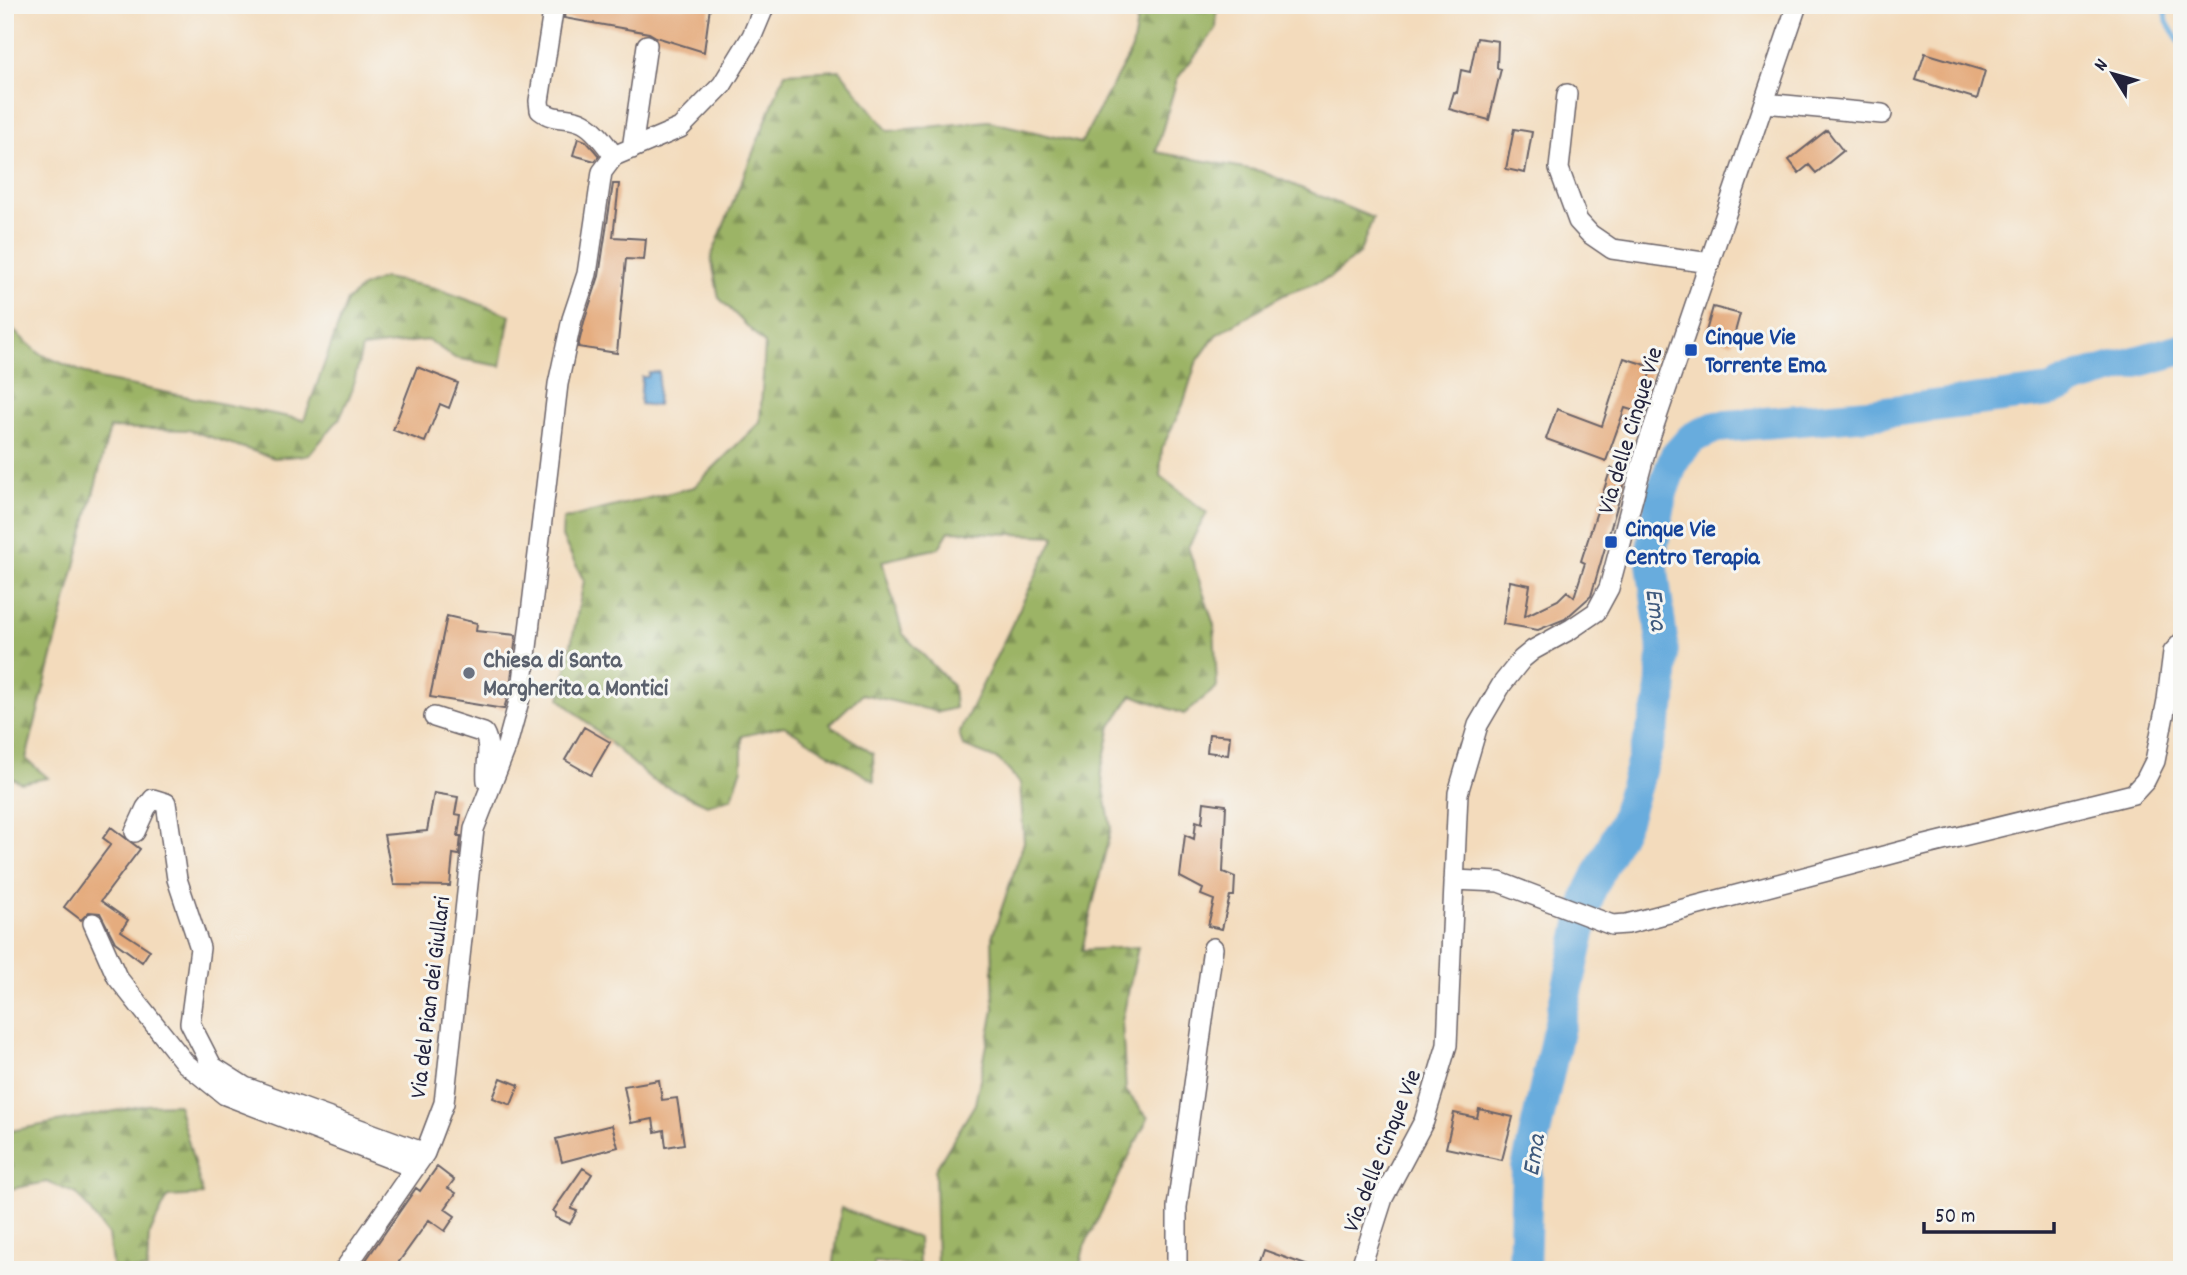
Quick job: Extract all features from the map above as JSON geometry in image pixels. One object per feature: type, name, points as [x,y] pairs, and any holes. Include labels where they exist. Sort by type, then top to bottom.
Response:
[{"type":"street","points":[[554,5],[539,101],[540,110],[549,117],[582,122],[601,139],[623,152],[680,128],[722,85],[752,36],[765,5]]},
{"type":"street","name":"Via delle Cinque Vie","points":[[1360,1270],[1383,1198],[1424,1121],[1447,1045],[1458,793],[1478,725],[1502,684],[1522,659],[1533,649],[1587,619],[1602,604],[1646,449],[1797,5]]},
{"type":"street","name":"Via del Pian dei Giullari","points":[[344,1270],[419,1160],[444,1103],[474,829],[507,745],[522,690],[558,384],[572,319],[587,274],[602,172],[623,152],[647,45]]},
{"type":"street","points":[[1567,94],[1559,169],[1578,221],[1590,234],[1612,249],[1710,263]]},
{"type":"street","points":[[1764,103],[1882,114]]},
{"type":"street","points":[[1454,880],[1499,882],[1612,925],[1627,925],[1918,847],[2133,794],[2145,781],[2155,761],[2173,652],[2182,642]]},
{"type":"street","points":[[434,717],[484,733],[488,747],[485,771],[488,789]]},
{"type":"street","points":[[135,832],[153,799],[166,803],[177,879],[200,948],[190,1023],[212,1066],[245,1087],[419,1160]]},
{"type":"street","points":[[93,923],[117,977],[185,1063],[225,1095],[419,1160]]},
{"type":"street","points":[[1177,1270],[1178,1207],[1213,948]]},
{"type":"green space","points":[[1140,5],[1217,5],[1216,29],[1177,79],[1156,152],[1260,171],[1373,218],[1359,254],[1329,278],[1283,295],[1216,335],[1196,363],[1183,405],[1162,448],[1160,476],[1207,513],[1188,547],[1214,625],[1217,687],[1184,714],[1132,695],[1111,726],[1101,772],[1111,828],[1082,950],[1138,947],[1122,1021],[1126,1091],[1148,1118],[1084,1247],[1079,1270],[937,1270],[935,1170],[975,1104],[994,1010],[992,937],[1024,842],[1020,783],[999,760],[963,746],[959,733],[1055,536],[949,531],[939,548],[882,561],[903,634],[953,686],[955,708],[939,712],[862,694],[830,724],[873,754],[874,781],[784,726],[742,736],[742,768],[732,798],[707,805],[652,780],[560,699],[584,581],[562,537],[563,519],[694,487],[760,422],[765,344],[719,298],[711,257],[785,73],[840,70],[888,131],[988,121],[1081,143],[1132,49]]},
{"type":"green space","points":[[384,278],[435,288],[510,315],[501,366],[455,358],[428,340],[362,348],[352,391],[339,419],[309,455],[274,458],[189,430],[110,428],[26,759],[48,778],[21,783],[5,774],[5,320],[40,354],[99,379],[304,420],[347,301],[362,287]]},
{"type":"green space","points":[[178,1104],[203,1195],[168,1197],[149,1235],[147,1270],[113,1270],[108,1235],[77,1194],[47,1182],[5,1190],[5,1132],[146,1105]]},
{"type":"green space","points":[[841,1208],[918,1238],[919,1266],[874,1262],[874,1270],[833,1270]]},
{"type":"water","points":[[649,372],[659,372],[657,406],[640,404],[642,377],[648,377]]},
{"type":"building","points":[[566,5],[710,7],[704,52],[649,33],[564,18]]},
{"type":"building","points":[[1477,38],[1498,41],[1497,68],[1501,69],[1489,120],[1449,109],[1454,92],[1457,93],[1461,70],[1470,72]]},
{"type":"building","points":[[1925,53],[1985,71],[1977,99],[1916,80]]},
{"type":"building","points":[[1514,129],[1532,132],[1525,173],[1506,169]]},
{"type":"building","points":[[1827,130],[1843,151],[1816,173],[1809,165],[1799,173],[1789,160]]},
{"type":"building","points":[[578,138],[586,141],[599,156],[595,161],[573,155]]},
{"type":"building","points":[[613,184],[619,184],[613,237],[646,239],[644,260],[626,259],[617,353],[578,347],[599,276]]},
{"type":"building","points":[[1713,307],[1740,314],[1732,343],[1705,335]]},
{"type":"building","points":[[1624,358],[1652,367],[1638,412],[1625,408],[1606,461],[1546,439],[1557,409],[1602,426]]},
{"type":"building","points":[[417,367],[458,383],[449,408],[440,404],[425,442],[393,430]]},
{"type":"building","points":[[1611,468],[1627,472],[1591,596],[1565,619],[1538,630],[1503,624],[1510,581],[1530,585],[1525,616],[1558,600],[1567,591],[1574,597],[1585,563],[1581,561]]},
{"type":"building","points":[[447,616],[477,623],[476,631],[516,635],[510,688],[504,709],[430,697]]},
{"type":"building","points":[[584,727],[610,742],[591,775],[565,760]]},
{"type":"building","points":[[1209,734],[1230,736],[1228,755],[1207,752]]},
{"type":"building","points":[[434,793],[458,797],[455,814],[461,815],[458,836],[461,836],[459,855],[453,854],[450,886],[394,885],[384,835],[427,831]]},
{"type":"building","points":[[1204,802],[1226,805],[1223,872],[1235,877],[1234,896],[1230,896],[1222,929],[1208,926],[1214,900],[1201,895],[1203,889],[1180,877],[1185,835],[1194,839],[1196,821],[1202,823]]},
{"type":"building","points":[[111,827],[140,849],[101,901],[128,920],[121,931],[150,950],[142,962],[115,942],[100,913],[89,912],[81,920],[64,907],[111,844],[103,838]]},
{"type":"building","points":[[501,1078],[519,1085],[511,1105],[493,1098]]},
{"type":"building","points":[[659,1080],[662,1100],[677,1098],[684,1144],[666,1147],[664,1130],[655,1132],[653,1119],[631,1123],[624,1086]]},
{"type":"building","points":[[1479,1109],[1513,1117],[1502,1160],[1446,1148],[1454,1113],[1477,1118]]},
{"type":"building","points":[[612,1125],[618,1147],[562,1162],[556,1139]]},
{"type":"building","points":[[437,1167],[454,1180],[448,1188],[456,1193],[445,1209],[455,1216],[445,1231],[429,1220],[393,1270],[359,1270],[416,1188],[420,1191]]},
{"type":"building","points":[[583,1168],[592,1174],[571,1209],[577,1211],[570,1224],[555,1217],[556,1213],[553,1211]]},
{"type":"building","points":[[1264,1250],[1314,1268],[1314,1270],[1257,1270]]},
{"type":"waterway","points":[[2165,5],[2167,22],[2182,47]]},
{"type":"waterway","name":"Ema","points":[[1524,1270],[1527,1169],[1589,893],[1625,820],[1661,701],[1663,649],[1651,555],[1662,492],[1675,457],[1692,438],[1716,427],[1869,414],[2051,391],[2079,378],[2182,349]]},
{"type":"place","name":"Cinque Vie Torrente Ema","points":[[1691,350]]},
{"type":"place","name":"Cinque Vie Centro Terapia","points":[[1611,542]]},
{"type":"place","name":"Chiesa di Santa Margherita a Montici","points":[[469,673]]}]
